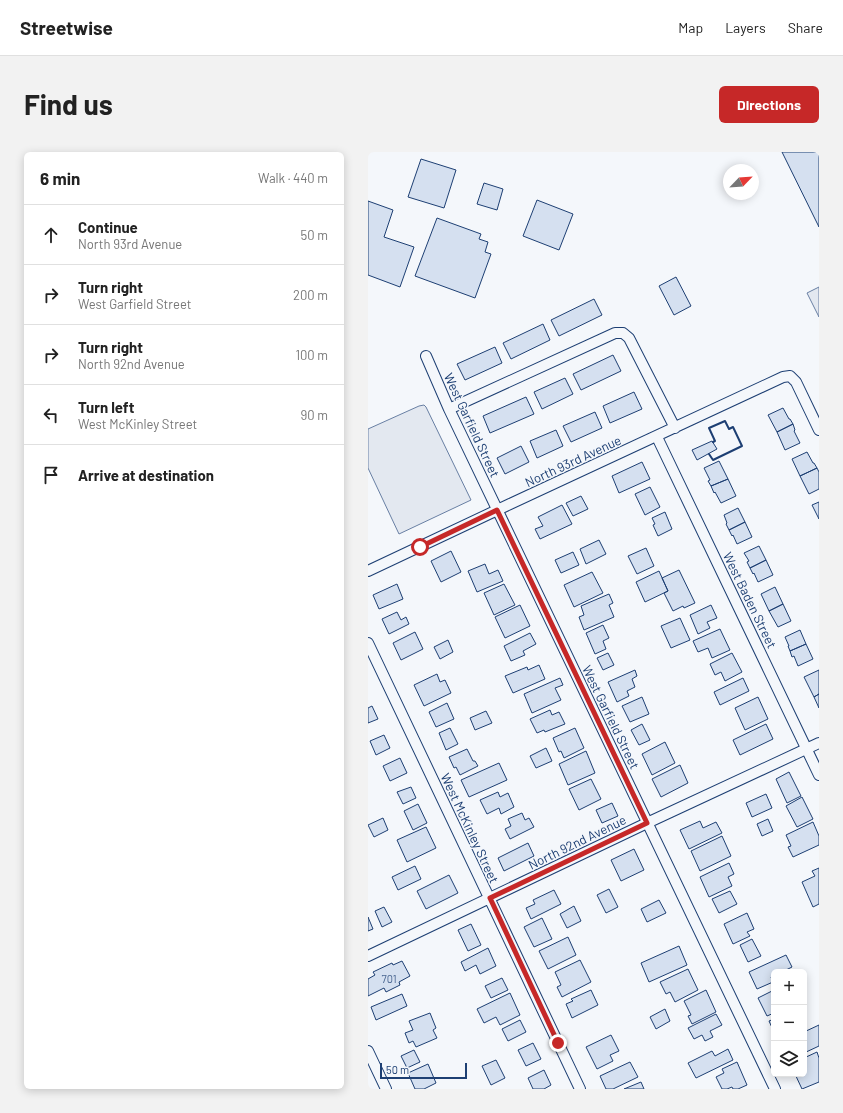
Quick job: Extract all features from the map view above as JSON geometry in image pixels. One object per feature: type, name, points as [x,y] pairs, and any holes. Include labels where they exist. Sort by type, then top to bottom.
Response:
[{"type":"street","points":[[449,409],[615,333],[623,333],[629,338],[675,428]]},
{"type":"street","name":"West Garfield Street","points":[[426,356],[449,409],[497,510],[775,1089]]},
{"type":"street","name":"North 93rd Avenue","points":[[368,571],[783,378],[790,376],[796,382],[819,430]]},
{"type":"street","name":"West Baden Street","points":[[657,437],[819,775]]},
{"type":"street","name":"West McKinley Street","points":[[368,643],[580,1089]]},
{"type":"street","name":"North 92nd Avenue","points":[[368,956],[819,743]]},
{"type":"street","points":[[368,1051],[386,1089]]},
{"type":"shaded area","points":[[819,287],[819,317],[807,293]]},
{"type":"shaded area","points":[[424,405],[471,500],[399,534],[368,468],[368,429]]},
{"type":"building","points":[[782,152],[819,152],[819,227]]},
{"type":"building","points":[[421,159],[456,170],[444,208],[408,197]]},
{"type":"building","points":[[484,183],[503,189],[497,210],[477,204]]},
{"type":"building","points":[[537,200],[573,214],[559,250],[523,236]]},
{"type":"building","points":[[368,201],[393,210],[384,237],[414,247],[400,287],[368,275]]},
{"type":"building","points":[[437,218],[481,234],[479,239],[488,242],[485,252],[491,254],[475,298],[415,276]]},
{"type":"building","points":[[676,277],[691,306],[674,315],[659,286]]},
{"type":"building","points":[[594,299],[602,315],[559,336],[551,320]]},
{"type":"building","points":[[543,324],[550,340],[511,359],[503,343]]},
{"type":"building","points":[[495,347],[502,363],[465,380],[457,364]]},
{"type":"building","points":[[613,355],[621,371],[581,390],[573,374]]},
{"type":"building","points":[[565,378],[573,394],[542,409],[534,392]]},
{"type":"building","points":[[634,392],[642,409],[610,423],[603,406]]},
{"type":"building","points":[[526,397],[534,414],[490,433],[483,416]]},
{"type":"building","points":[[783,408],[793,424],[777,432],[768,415]]},
{"type":"building","points":[[595,412],[602,428],[571,442],[563,426]]},
{"type":"building","points":[[793,424],[794,431],[800,443],[785,450],[777,432]]},
{"type":"building","points":[[556,430],[563,446],[537,458],[530,441]]},
{"type":"building","points":[[712,441],[717,449],[697,460],[692,450]]},
{"type":"building","points":[[521,446],[529,462],[505,474],[497,458]]},
{"type":"building","points":[[807,452],[817,468],[800,476],[792,459]]},
{"type":"building","points":[[719,461],[728,479],[711,486],[708,481],[710,480],[704,468]]},
{"type":"building","points":[[642,462],[650,479],[619,493],[612,476]]},
{"type":"building","points":[[817,468],[819,472],[819,489],[809,494],[800,476]]},
{"type":"building","points":[[728,479],[736,496],[721,503],[711,486]]},
{"type":"building","points":[[650,487],[660,507],[645,515],[635,494]]},
{"type":"building","points":[[581,496],[588,509],[573,516],[566,503]]},
{"type":"building","points":[[819,502],[819,519],[812,505]]},
{"type":"building","points":[[562,505],[572,524],[540,539],[535,529],[543,526],[538,517]]},
{"type":"building","points":[[738,508],[745,522],[729,530],[724,515]]},
{"type":"building","points":[[665,512],[672,529],[658,536],[653,525],[655,524],[652,518]]},
{"type":"building","points":[[745,522],[752,537],[737,544],[729,530]]},
{"type":"building","points":[[599,540],[606,554],[586,564],[580,549]]},
{"type":"building","points":[[759,546],[766,560],[750,568],[747,562],[749,561],[744,553]]},
{"type":"building","points":[[646,548],[654,566],[637,574],[628,556]]},
{"type":"building","points":[[451,551],[461,572],[441,582],[431,561]]},
{"type":"building","points":[[573,552],[579,565],[561,573],[555,560]]},
{"type":"building","points":[[766,560],[773,575],[758,582],[750,568]]},
{"type":"building","points":[[485,564],[489,574],[498,570],[503,581],[477,592],[468,571]]},
{"type":"building","points":[[679,570],[695,603],[684,608],[683,606],[673,611],[664,593],[668,591],[662,578]]},
{"type":"building","points":[[659,571],[668,591],[645,602],[636,582]]},
{"type":"building","points":[[592,572],[603,593],[574,607],[564,585]]},
{"type":"building","points":[[397,584],[403,599],[379,609],[373,595]]},
{"type":"building","points":[[504,584],[515,605],[494,615],[484,593]]},
{"type":"building","points":[[775,587],[783,604],[769,611],[761,594]]},
{"type":"building","points":[[609,594],[613,603],[609,605],[614,617],[584,630],[579,617],[584,615],[581,606]]},
{"type":"building","points":[[783,604],[791,621],[778,627],[769,611]]},
{"type":"building","points":[[520,605],[530,626],[505,638],[495,617]]},
{"type":"building","points":[[711,605],[717,618],[707,622],[710,628],[698,634],[690,615]]},
{"type":"building","points":[[397,612],[401,620],[406,617],[409,624],[389,634],[382,619]]},
{"type":"building","points":[[680,618],[690,640],[671,648],[661,626]]},
{"type":"building","points":[[603,625],[609,638],[603,641],[606,649],[595,654],[586,633]]},
{"type":"building","points":[[720,629],[730,650],[712,658],[708,648],[698,652],[693,641]]},
{"type":"building","points":[[800,630],[806,644],[790,651],[785,637]]},
{"type":"building","points":[[415,632],[423,649],[401,660],[393,643]]},
{"type":"building","points":[[530,633],[536,644],[523,651],[525,655],[511,661],[504,646]]},
{"type":"building","points":[[448,640],[453,652],[440,659],[434,647]]},
{"type":"building","points":[[806,644],[813,659],[798,666],[790,651]]},
{"type":"building","points":[[608,653],[614,665],[603,670],[597,658]]},
{"type":"building","points":[[732,653],[742,672],[725,681],[721,672],[715,675],[710,664]]},
{"type":"building","points":[[539,665],[545,679],[513,693],[505,676],[527,667],[528,670]]},
{"type":"building","points":[[635,670],[637,676],[632,679],[635,687],[627,691],[629,696],[617,702],[608,682]]},
{"type":"building","points":[[819,670],[819,694],[814,697],[804,677]]},
{"type":"building","points":[[437,674],[440,682],[445,680],[451,693],[424,706],[414,685]]},
{"type":"building","points":[[560,678],[563,685],[555,688],[561,700],[532,713],[524,694]]},
{"type":"building","points":[[743,678],[749,691],[720,705],[714,692]]},
{"type":"building","points":[[819,694],[819,708],[814,697]]},
{"type":"building","points":[[642,697],[649,714],[630,722],[622,706]]},
{"type":"building","points":[[758,697],[768,719],[745,730],[735,708]]},
{"type":"building","points":[[447,703],[454,719],[436,727],[429,712]]},
{"type":"building","points":[[372,706],[378,719],[368,723],[368,708]]},
{"type":"building","points":[[550,710],[552,715],[559,712],[565,724],[545,732],[544,730],[537,733],[530,719]]},
{"type":"building","points":[[486,711],[492,723],[475,730],[470,718]]},
{"type":"building","points":[[642,724],[650,740],[639,745],[631,730]]},
{"type":"building","points":[[766,724],[773,739],[740,755],[733,740]]},
{"type":"building","points":[[450,728],[458,744],[446,750],[439,733]]},
{"type":"building","points":[[575,728],[584,748],[564,758],[561,751],[559,752],[553,738]]},
{"type":"building","points":[[384,735],[390,748],[376,755],[370,741]]},
{"type":"building","points":[[665,742],[675,763],[652,775],[642,754]]},
{"type":"building","points":[[546,748],[552,761],[536,768],[530,756]]},
{"type":"building","points":[[467,749],[473,761],[475,761],[478,766],[460,775],[456,767],[454,768],[449,757]]},
{"type":"building","points":[[586,751],[595,773],[568,785],[559,764]]},
{"type":"building","points":[[400,758],[407,773],[390,781],[383,766]]},
{"type":"building","points":[[499,763],[507,780],[469,797],[461,780]]},
{"type":"building","points":[[680,765],[688,783],[661,797],[652,779]]},
{"type":"building","points":[[789,772],[801,796],[787,803],[776,779]]},
{"type":"building","points":[[591,779],[601,799],[579,810],[569,789]]},
{"type":"building","points":[[411,787],[416,798],[403,804],[397,792]]},
{"type":"building","points":[[498,792],[500,797],[508,793],[514,807],[501,814],[499,808],[487,814],[480,800]]},
{"type":"building","points":[[766,794],[772,808],[752,817],[746,803]]},
{"type":"building","points":[[802,797],[813,819],[797,827],[786,806]]},
{"type":"building","points":[[612,803],[618,816],[602,823],[596,810]]},
{"type":"building","points":[[418,804],[427,823],[413,830],[404,811]]},
{"type":"building","points":[[522,813],[525,820],[529,818],[534,827],[510,839],[505,829],[511,826],[508,819]]},
{"type":"building","points":[[383,818],[388,830],[374,837],[368,825]]},
{"type":"building","points":[[768,819],[773,831],[762,836],[757,824]]},
{"type":"building","points":[[700,821],[703,828],[716,822],[722,833],[689,849],[680,830]]},
{"type":"building","points":[[813,822],[819,836],[819,845],[793,857],[788,847],[791,846],[786,835]]},
{"type":"building","points":[[426,827],[436,848],[407,862],[397,840]]},
{"type":"building","points":[[722,836],[731,856],[700,871],[691,851]]},
{"type":"building","points":[[528,843],[534,856],[504,871],[498,858]]},
{"type":"building","points":[[634,849],[644,870],[621,881],[611,860]]},
{"type":"building","points":[[729,863],[734,874],[728,877],[732,886],[709,897],[700,877]]},
{"type":"building","points":[[415,866],[421,879],[398,890],[392,877]]},
{"type":"building","points":[[819,868],[819,904],[813,907],[802,882],[815,876],[812,871]]},
{"type":"building","points":[[449,875],[458,893],[426,909],[417,891]]},
{"type":"building","points":[[609,889],[618,907],[606,913],[597,895]]},
{"type":"building","points":[[554,890],[561,904],[531,919],[526,908],[535,904],[533,900]]},
{"type":"building","points":[[730,891],[737,904],[719,913],[712,899]]},
{"type":"building","points":[[659,900],[666,913],[647,922],[641,909]]},
{"type":"building","points":[[574,906],[581,921],[567,928],[560,914]]},
{"type":"building","points":[[384,907],[392,922],[382,927],[375,911]]},
{"type":"building","points":[[747,913],[754,929],[747,932],[750,936],[733,944],[724,924]]},
{"type":"building","points":[[368,917],[373,929],[368,931]]},
{"type":"building","points":[[542,918],[552,939],[534,947],[524,927]]},
{"type":"building","points":[[471,924],[481,945],[468,951],[458,930]]},
{"type":"building","points":[[568,937],[576,955],[548,969],[539,951]]},
{"type":"building","points":[[752,939],[761,956],[748,962],[740,945]]},
{"type":"building","points":[[679,946],[687,965],[649,982],[641,963]]},
{"type":"building","points":[[488,948],[496,966],[480,974],[476,965],[465,971],[461,962]]},
{"type":"building","points":[[786,955],[792,967],[788,969],[771,969],[771,983],[757,989],[749,972]]},
{"type":"building","points":[[580,960],[591,982],[562,997],[557,987],[561,985],[555,972]]},
{"type":"building","points":[[402,961],[410,976],[399,982],[400,985],[386,992],[384,988],[368,996],[368,979],[375,975],[373,972],[392,963],[393,965]]},
{"type":"building","points":[[688,969],[698,990],[675,1002],[670,992],[666,994],[660,982]]},
{"type":"building","points":[[502,978],[508,990],[491,998],[485,986]]},
{"type":"building","points":[[591,990],[598,1005],[572,1018],[566,1004],[573,1001],[571,999]]},
{"type":"building","points":[[706,990],[716,1012],[692,1024],[688,1016],[691,1015],[684,1001]]},
{"type":"building","points":[[771,992],[771,1014],[767,1016],[758,998]]},
{"type":"building","points":[[510,993],[520,1015],[500,1025],[496,1017],[484,1023],[477,1009]]},
{"type":"building","points":[[402,994],[407,1006],[376,1020],[371,1007]]},
{"type":"building","points":[[665,1009],[670,1021],[656,1029],[650,1017]]},
{"type":"building","points":[[430,1013],[436,1028],[433,1030],[437,1038],[416,1047],[413,1041],[409,1043],[405,1033],[413,1030],[409,1021]]},
{"type":"building","points":[[716,1014],[722,1025],[710,1031],[713,1037],[705,1041],[702,1035],[694,1039],[688,1028]]},
{"type":"building","points":[[520,1020],[526,1032],[508,1041],[502,1029]]},
{"type":"building","points":[[819,1025],[819,1046],[807,1052],[807,1041],[807,1031]]},
{"type":"building","points":[[611,1035],[619,1051],[610,1055],[613,1061],[597,1069],[586,1047]]},
{"type":"building","points":[[533,1043],[541,1059],[526,1066],[518,1050]]},
{"type":"building","points":[[728,1049],[733,1060],[696,1078],[688,1063],[712,1051],[715,1056]]},
{"type":"building","points":[[414,1050],[420,1062],[407,1068],[401,1056]]},
{"type":"building","points":[[817,1052],[819,1058],[819,1082],[802,1089],[796,1077],[807,1077],[807,1057]]},
{"type":"building","points":[[496,1060],[505,1078],[491,1085],[482,1066]]},
{"type":"building","points":[[630,1062],[638,1077],[613,1089],[606,1089],[600,1076]]},
{"type":"building","points":[[737,1062],[747,1085],[738,1089],[733,1089],[732,1087],[722,1089],[716,1077],[724,1073],[722,1069]]},
{"type":"building","points":[[428,1064],[436,1083],[424,1089],[415,1089],[408,1073]]},
{"type":"building","points":[[544,1070],[551,1085],[544,1089],[533,1089],[528,1078]]},
{"type":"building","points":[[641,1082],[644,1089],[624,1089]]},
{"type":"wall","points":[[709,454],[713,460],[742,446],[733,427],[729,429],[725,421],[709,428],[715,441],[713,442]]},
{"type":"route","points":[[420,547],[497,510],[647,823],[490,898],[558,1043]]}]
